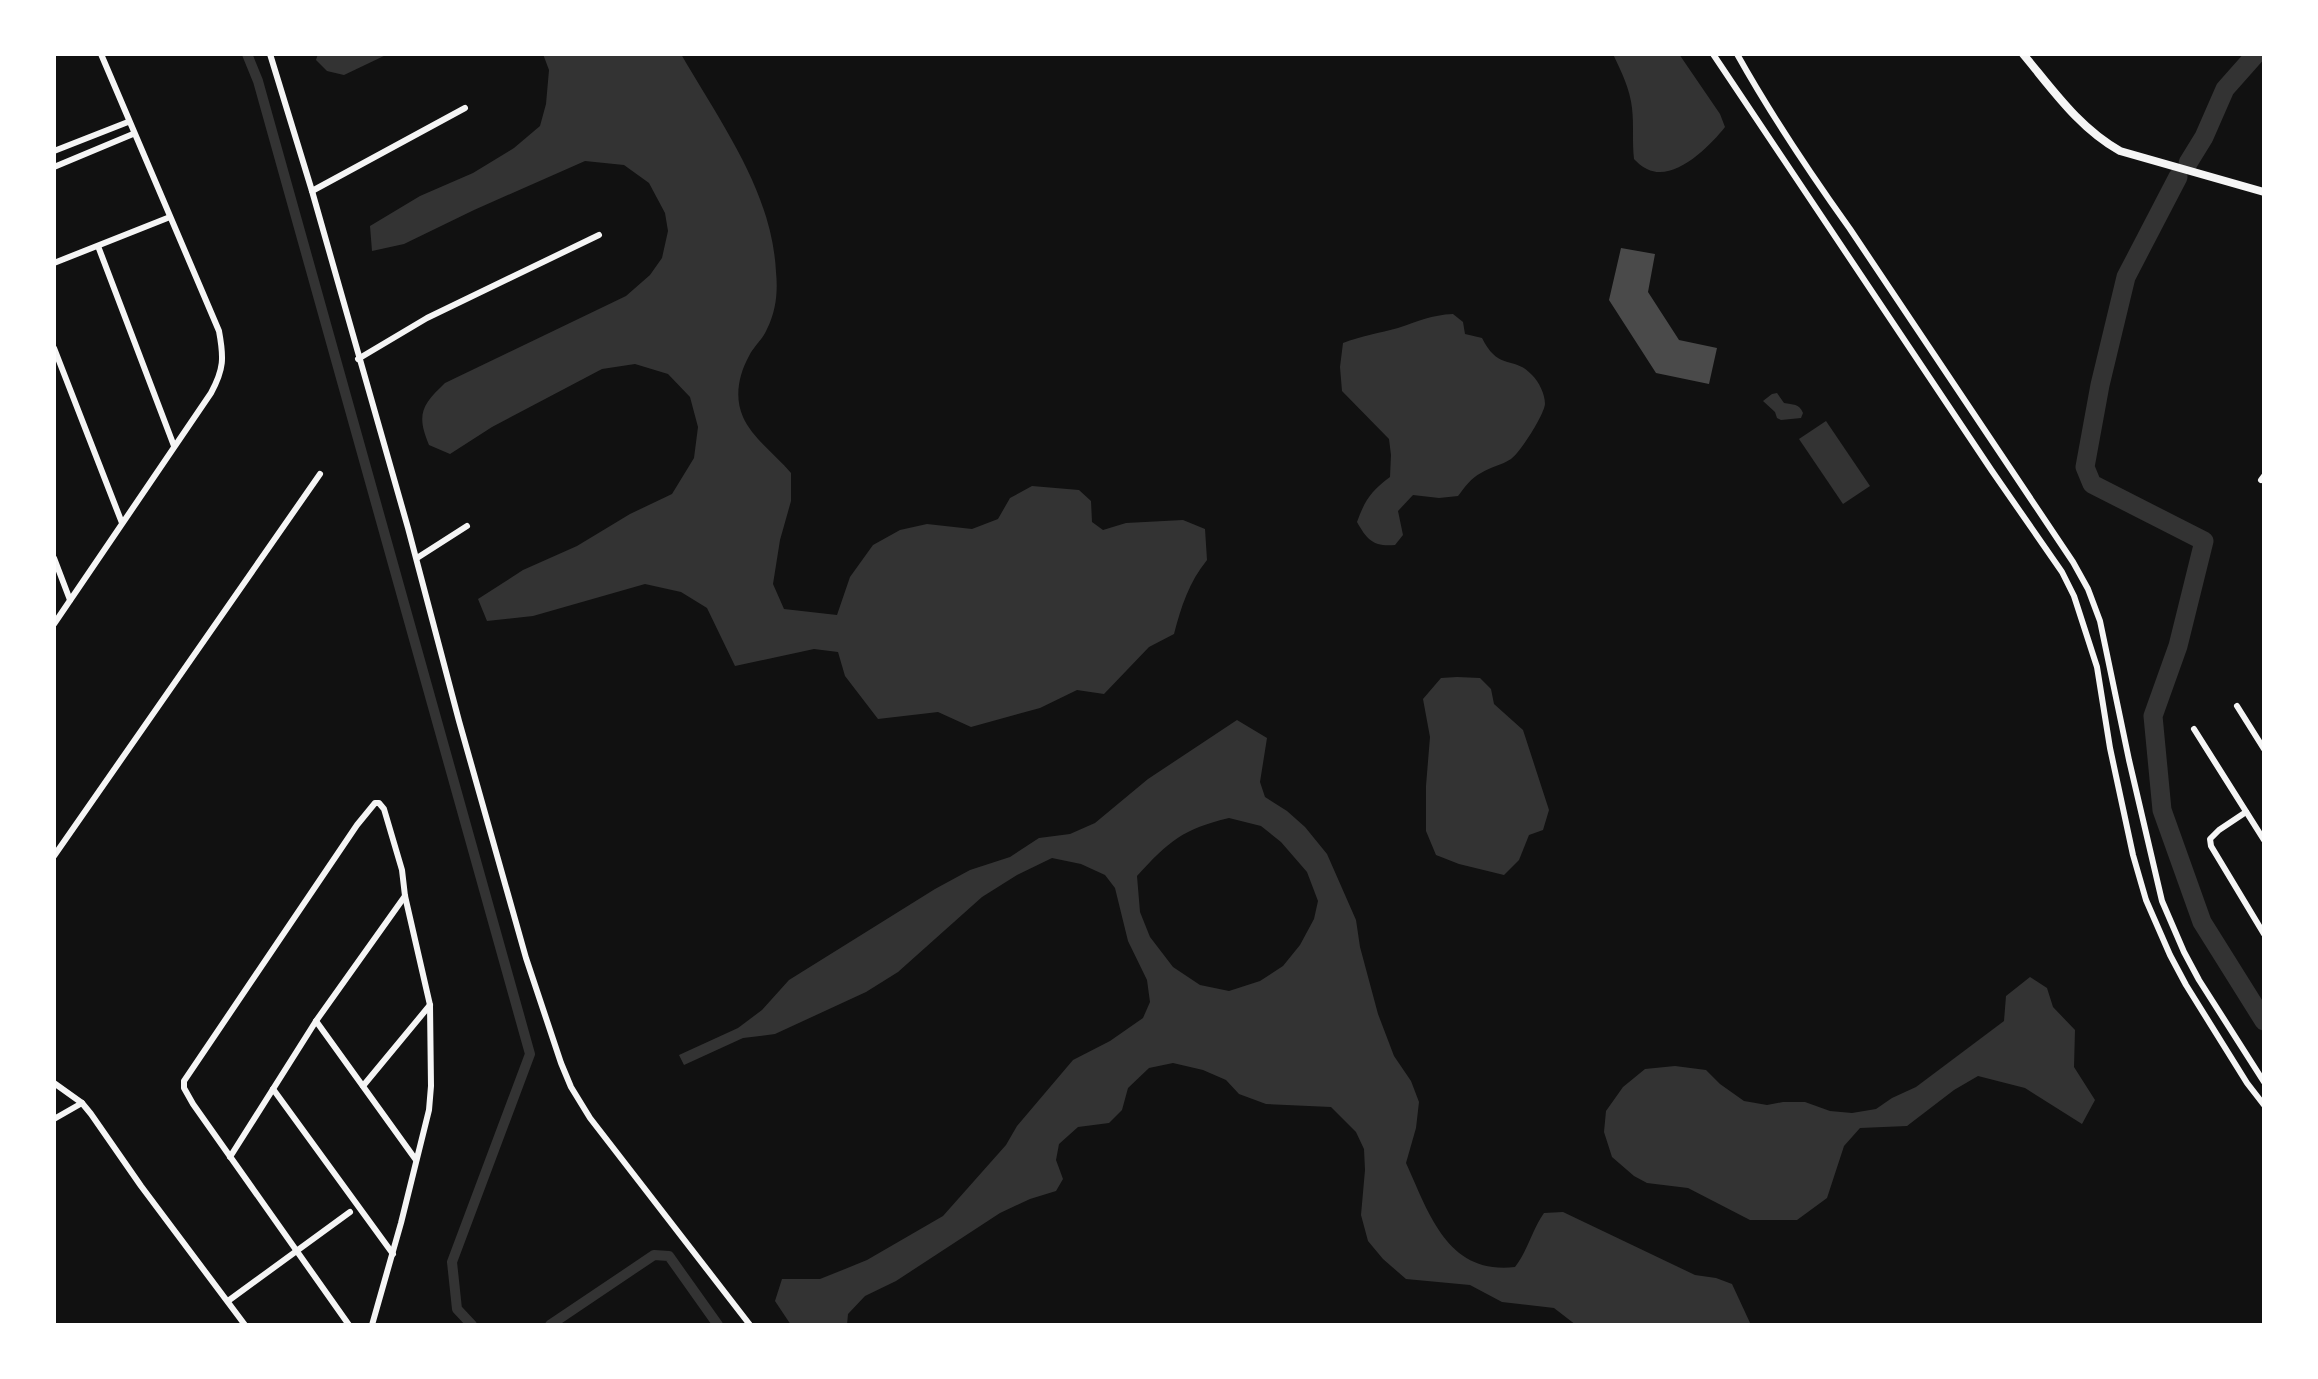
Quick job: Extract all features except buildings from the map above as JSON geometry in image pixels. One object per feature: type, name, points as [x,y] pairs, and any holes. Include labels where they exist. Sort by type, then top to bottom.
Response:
[{"type":"street","points":[[54,624],[220,376],[224,355],[219,331],[101,54]]},
{"type":"street","points":[[270,54],[417,558],[526,958],[561,1063],[571,1087],[590,1118],[750,1325]]},
{"type":"street","points":[[1713,54],[2068,584],[2096,667],[2110,748],[2133,855],[2146,900],[2169,955],[2186,985],[2247,1083],[2264,1105]]},
{"type":"street","points":[[1737,54],[1765,103],[1822,190],[2066,551],[2088,589],[2100,621],[2162,901],[2199,980],[2264,1082]]},
{"type":"street","points":[[2023,54],[2071,113],[2102,141],[2120,151],[2264,192]]},
{"type":"street","points":[[312,191],[465,108]]},
{"type":"street","points":[[54,151],[128,122]]},
{"type":"street","points":[[54,167],[133,134]]},
{"type":"street","points":[[54,263],[170,217]]},
{"type":"street","points":[[358,359],[427,318],[599,235]]},
{"type":"street","points":[[98,246],[174,446]]},
{"type":"street","points":[[54,348],[122,523]]},
{"type":"street","points":[[54,856],[320,474]]},
{"type":"street","points":[[417,558],[467,526]]},
{"type":"street","points":[[54,558],[71,600]]},
{"type":"street","points":[[2237,706],[2264,749]]},
{"type":"street","points":[[2194,729],[2264,840]]},
{"type":"street","points":[[349,1325],[193,1104],[184,1088],[184,1081],[357,825],[375,803],[379,803],[384,809],[402,870],[405,895],[430,1005],[431,1086],[429,1110],[393,1254],[372,1325]]},
{"type":"street","points":[[2246,812],[2218,830],[2210,839],[2211,846],[2264,934]]},
{"type":"street","points":[[230,1157],[316,1021],[405,895]]},
{"type":"street","points":[[363,1086],[430,1005]]},
{"type":"street","points":[[316,1021],[416,1160]]},
{"type":"street","points":[[54,1083],[82,1103],[245,1325]]},
{"type":"street","points":[[273,1089],[393,1254]]},
{"type":"street","points":[[54,1119],[82,1103]]},
{"type":"street","points":[[228,1301],[349,1212]]},
{"type":"shaded area","points":[[318,54],[388,54],[344,75],[327,71],[316,60]]},
{"type":"shaded area","points":[[543,54],[681,54],[742,158],[754,185],[772,242],[776,294],[770,322],[743,370],[739,402],[747,425],[791,473],[791,501],[780,540],[773,584],[784,609],[837,615],[850,577],[873,545],[900,530],[927,524],[972,529],[998,519],[1010,498],[1032,486],[1079,490],[1091,501],[1092,522],[1103,530],[1126,523],[1183,520],[1205,529],[1207,560],[1186,595],[1174,634],[1149,647],[1104,694],[1077,690],[1040,708],[971,727],[938,712],[878,719],[845,676],[838,652],[814,649],[735,666],[707,608],[681,592],[645,584],[533,616],[487,621],[478,599],[523,570],[577,546],[630,514],[672,494],[694,458],[698,427],[690,397],[668,374],[635,364],[602,369],[492,427],[450,454],[429,445],[422,418],[426,404],[445,383],[626,296],[650,275],[662,258],[668,231],[665,213],[649,183],[624,165],[585,161],[404,244],[372,251],[370,226],[420,196],[473,173],[514,148],[540,126],[546,104],[549,70]]},
{"type":"shaded area","points":[[1613,54],[1679,54],[1720,114],[1725,127],[1701,152],[1680,167],[1657,172],[1643,167],[1634,159],[1631,101]]},
{"type":"shaded area","points":[[1453,314],[1463,322],[1465,334],[1482,338],[1494,355],[1532,375],[1543,392],[1544,409],[1515,455],[1477,475],[1458,496],[1439,498],[1413,495],[1398,511],[1403,535],[1395,545],[1382,545],[1368,538],[1357,522],[1369,496],[1390,477],[1389,439],[1342,391],[1340,367],[1343,343],[1431,317]]},
{"type":"shaded area","points":[[1777,393],[1784,403],[1800,407],[1803,413],[1801,418],[1777,418],[1775,412],[1763,401]]},
{"type":"shaded area","points":[[1826,421],[1870,486],[1843,504],[1799,439]]},
{"type":"shaded area","points":[[1441,678],[1480,678],[1491,689],[1494,704],[1523,730],[1549,810],[1543,830],[1529,835],[1519,860],[1504,875],[1459,864],[1436,855],[1426,831],[1430,737],[1423,699]]},
{"type":"shaded area","points":[[1237,720],[1267,738],[1260,782],[1265,797],[1305,827],[1327,854],[1356,920],[1360,947],[1378,1014],[1394,1056],[1411,1081],[1419,1102],[1416,1128],[1406,1163],[1433,1220],[1457,1251],[1473,1261],[1492,1267],[1515,1267],[1544,1213],[1563,1212],[1695,1275],[1732,1284],[1751,1325],[1576,1325],[1554,1308],[1502,1302],[1470,1285],[1406,1279],[1383,1259],[1368,1241],[1361,1215],[1364,1149],[1356,1132],[1331,1107],[1266,1104],[1239,1094],[1226,1080],[1203,1070],[1173,1063],[1149,1068],[1128,1088],[1122,1110],[1109,1123],[1078,1127],[1059,1144],[1056,1160],[1063,1179],[1056,1191],[1000,1213],[896,1281],[865,1296],[848,1314],[847,1325],[791,1325],[775,1301],[782,1279],[820,1279],[867,1260],[943,1216],[1006,1145],[1017,1126],[1073,1060],[1110,1041],[1143,1018],[1150,1002],[1147,980],[1128,941],[1115,888],[1105,875],[1081,864],[1052,858],[1017,875],[982,897],[898,972],[866,992],[775,1034],[743,1038],[684,1065],[679,1055],[738,1028],[762,1010],[789,980],[935,889],[970,870],[1010,857],[1039,838],[1070,834],[1095,823],[1148,779]],"holes":[[[1229,818],[1261,826],[1281,842],[1307,872],[1318,901],[1314,919],[1300,945],[1283,966],[1260,981],[1229,991],[1200,985],[1173,967],[1150,937],[1140,912],[1137,876],[1168,845],[1200,827]]]},
{"type":"shaded area","points":[[2030,977],[2047,988],[2053,1007],[2075,1030],[2074,1067],[2095,1100],[2082,1124],[2025,1088],[1978,1076],[1954,1090],[1907,1126],[1860,1128],[1844,1146],[1827,1198],[1797,1220],[1750,1220],[1688,1188],[1647,1183],[1634,1176],[1612,1157],[1604,1132],[1606,1111],[1623,1087],[1645,1069],[1675,1066],[1706,1070],[1744,1101],[1767,1105],[1805,1102],[1830,1111],[1852,1113],[1876,1109],[1916,1087],[2004,1021],[2006,996]]},
{"type":"waterway","points":[[247,54],[258,81],[530,1054],[452,1262],[457,1309],[472,1325]]},
{"type":"waterway","points":[[2188,163],[2204,137],[2225,89],[2256,54]]},
{"type":"waterway","points":[[2178,177],[2126,277],[2100,385],[2085,467],[2092,484],[2204,541],[2178,646],[2153,716],[2162,810],[2202,922],[2264,1021]]},
{"type":"waterway","points":[[550,1325],[654,1255],[669,1256],[718,1325]]}]
